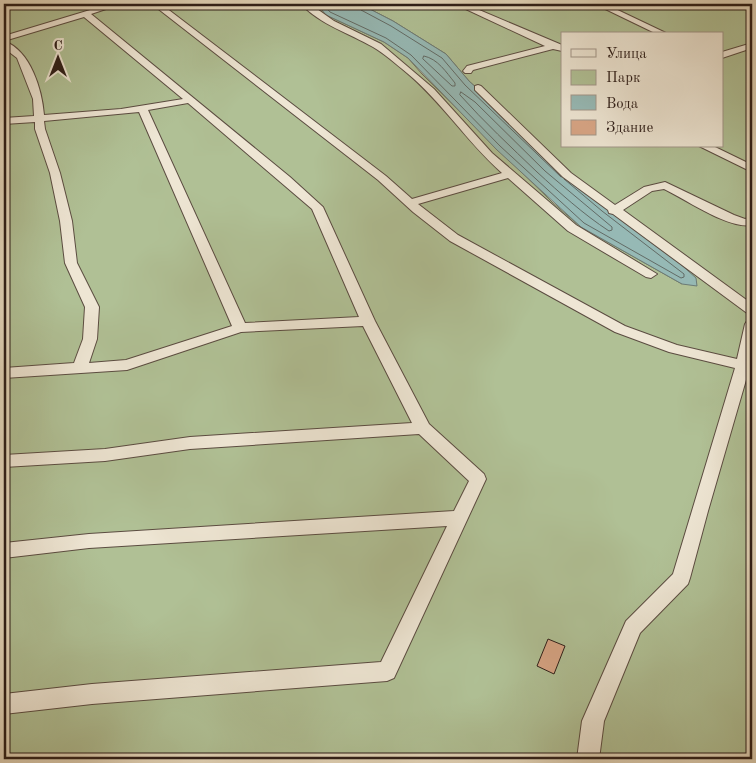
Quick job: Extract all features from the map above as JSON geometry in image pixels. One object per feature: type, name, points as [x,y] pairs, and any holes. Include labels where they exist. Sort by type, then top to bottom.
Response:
[{"type":"lane","points":[[4,5],[24,4]]},
{"type":"lane","points":[[4,39],[117,4]]},
{"type":"lane","points":[[156,4],[374,172],[454,238],[620,329],[674,349],[748,368]]},
{"type":"lane","points":[[305,4],[331,23],[378,46],[412,74],[431,91],[488,155],[572,228],[651,274]]},
{"type":"lane","points":[[459,4],[558,47]]},
{"type":"lane","points":[[599,4],[660,32]]},
{"type":"lane","points":[[4,704],[92,694],[387,671],[478,479],[424,428],[368,321],[317,207],[86,14]]},
{"type":"lane","points":[[4,44],[21,57],[38,99],[40,129],[55,173],[66,221],[71,263],[92,307],[90,339],[80,368]]},
{"type":"lane","points":[[724,55],[752,45]]},
{"type":"lane","points":[[468,71],[470,68],[558,47]]},
{"type":"lane","points":[[478,88],[567,175],[613,211],[752,310]]},
{"type":"lane","points":[[4,121],[121,112],[191,100]]},
{"type":"lane","points":[[143,109],[240,328]]},
{"type":"lane","points":[[708,148],[752,169]]},
{"type":"lane","points":[[410,203],[510,174]]},
{"type":"lane","points":[[613,211],[648,189],[665,185],[744,224],[752,222]]},
{"type":"lane","points":[[4,373],[127,365],[240,328],[368,321]]},
{"type":"lane","points":[[588,759],[593,721],[633,627],[681,578],[699,511],[748,368],[752,324]]},
{"type":"lane","points":[[4,460],[105,455],[190,443],[424,428]]},
{"type":"lane","points":[[4,550],[89,540],[459,518]]},
{"type":"green space","points":[[4,4],[317,4],[326,15],[384,42],[408,58],[552,202],[581,227],[682,284],[605,207],[469,81],[446,54],[393,21],[360,4],[752,4],[752,759],[4,759]]},
{"type":"water","points":[[317,4],[360,4],[393,21],[446,54],[469,81],[516,128],[676,260],[696,278],[697,286],[682,284],[581,227],[497,150],[408,58],[384,42],[326,15]]},
{"type":"building","points":[[548,639],[565,646],[554,674],[537,666]]}]
